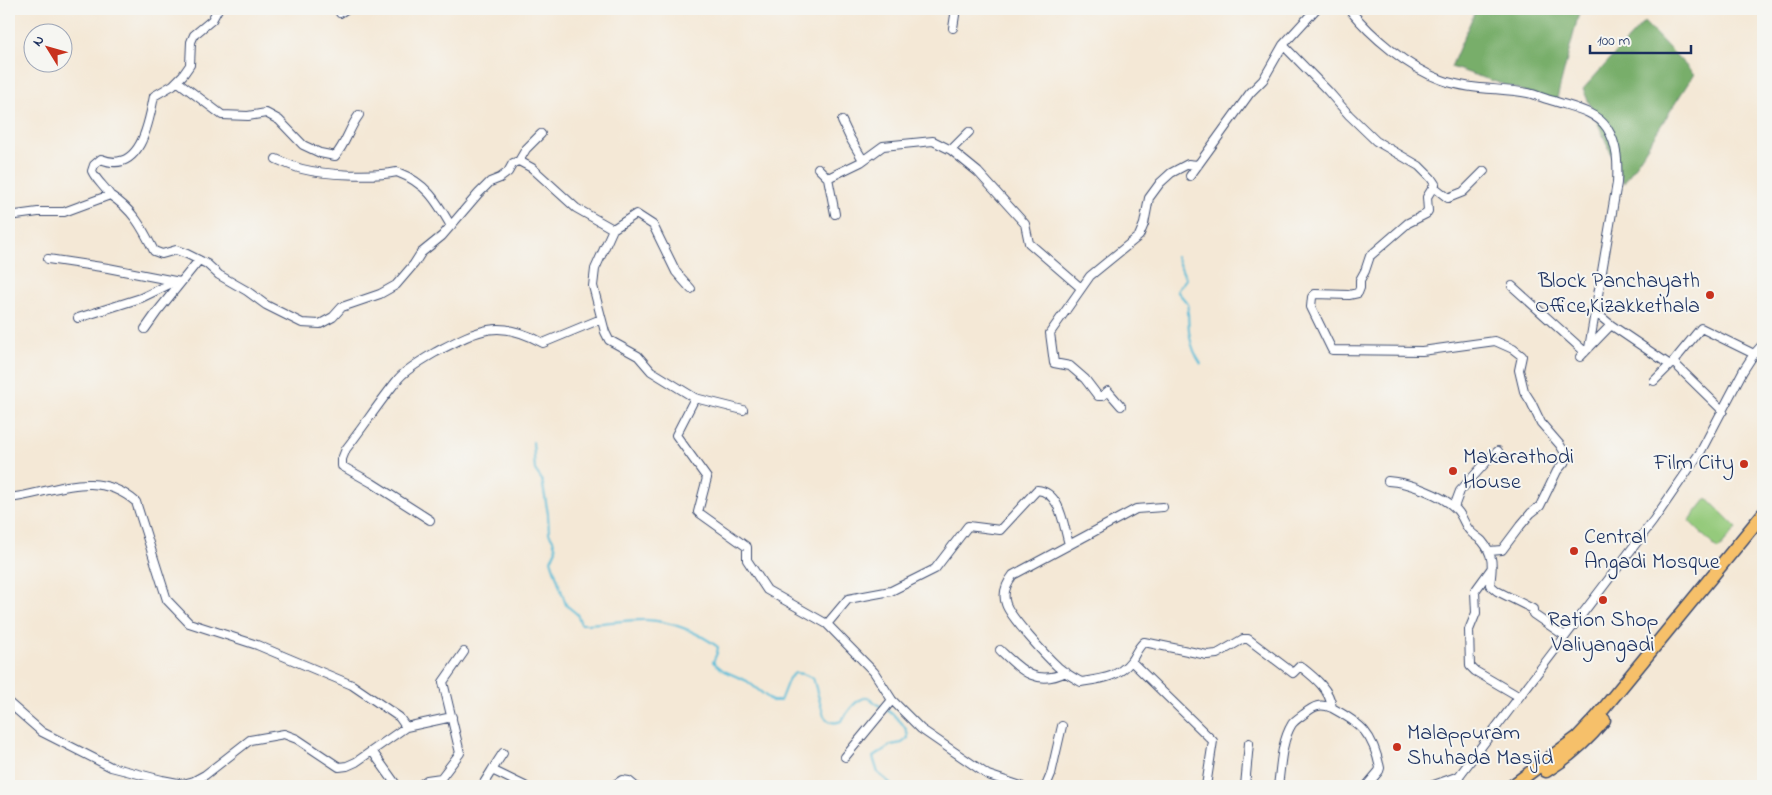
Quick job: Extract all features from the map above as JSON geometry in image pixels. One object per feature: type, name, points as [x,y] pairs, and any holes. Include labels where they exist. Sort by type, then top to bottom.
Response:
[{"type":"main road","points":[[1512,786],[1578,737],[1596,718],[1763,514]]},
{"type":"main road","points":[[1518,786],[1568,758],[1591,737],[1763,528]]},
{"type":"street","points":[[218,9],[212,20],[194,35],[191,42],[190,65],[177,81],[160,94],[154,96],[152,109],[135,154],[126,160],[111,162],[101,159],[94,165],[92,171],[94,177],[104,185],[110,195],[125,205],[131,212],[154,251],[162,254],[176,250],[207,264],[220,276],[247,291],[266,305],[302,323],[320,324],[333,317],[342,307],[380,294],[396,285],[421,253],[442,236],[490,182],[508,172],[513,163],[519,160],[526,149],[541,134]]},
{"type":"street","points":[[953,28],[954,9]]},
{"type":"street","points":[[1190,176],[1250,93],[1262,80],[1282,45],[1316,9]]},
{"type":"street","points":[[1348,9],[1376,37],[1409,63],[1442,80],[1475,87],[1530,93],[1582,110],[1606,126],[1614,143],[1618,160],[1618,184],[1595,312],[1585,352]]},
{"type":"street","points":[[1282,45],[1373,138],[1419,166],[1434,181],[1434,186],[1427,198],[1428,211],[1426,214],[1408,223],[1370,256],[1360,280],[1358,293],[1349,295],[1315,294],[1312,297],[1311,306],[1332,350],[1422,351],[1495,341],[1513,349],[1522,356],[1519,370],[1524,391],[1540,423],[1568,458],[1557,471],[1540,506],[1531,513],[1502,550],[1488,551]]},
{"type":"street","points":[[177,81],[222,116],[248,116],[266,113],[279,120],[303,145],[320,153],[335,156],[341,149],[351,124],[359,115]]},
{"type":"street","points":[[842,122],[863,160]]},
{"type":"street","points":[[951,150],[969,132]]},
{"type":"street","points":[[828,178],[863,160],[882,146],[933,141],[951,150],[978,172],[1025,224],[1029,242],[1081,288]]},
{"type":"street","points":[[276,159],[301,169],[324,172],[385,174],[397,172],[405,175],[425,187],[436,200],[451,226]]},
{"type":"street","points":[[519,160],[532,168],[576,208],[613,228]]},
{"type":"street","points":[[1121,406],[1108,391],[1102,396],[1098,396],[1070,366],[1054,363],[1050,333],[1090,276],[1139,236],[1144,224],[1149,198],[1160,183],[1171,173],[1188,164],[1198,165]]},
{"type":"street","points":[[818,168],[828,178],[835,214]]},
{"type":"street","points":[[1434,186],[1448,198],[1463,192],[1484,171]]},
{"type":"street","points":[[9,214],[64,212],[110,195]]},
{"type":"street","points":[[691,289],[676,272],[653,225],[636,214],[613,228],[596,268],[593,286],[609,340],[638,356],[651,371],[695,398],[743,410]]},
{"type":"street","points":[[48,259],[108,268],[177,282]]},
{"type":"street","points":[[145,329],[177,282],[198,260]]},
{"type":"street","points":[[78,318],[141,298],[177,282]]},
{"type":"street","points":[[1512,286],[1585,352]]},
{"type":"street","points":[[1595,312],[1611,325],[1671,363],[1723,410]]},
{"type":"street","points":[[430,520],[342,466],[342,459],[346,449],[400,376],[428,357],[471,334],[481,331],[514,330],[543,343],[601,318]]},
{"type":"street","points":[[1585,352],[1611,325]]},
{"type":"street","points":[[1654,381],[1701,328],[1754,354]]},
{"type":"street","points":[[1431,786],[1459,776],[1653,521],[1701,451],[1743,371],[1763,344]]},
{"type":"street","points":[[695,398],[676,435],[707,478],[698,512],[747,547],[747,560],[767,590],[827,624],[874,672],[890,702],[921,729],[988,775],[1021,786]]},
{"type":"street","points":[[1454,507],[1460,491],[1498,451]]},
{"type":"street","points":[[1388,481],[1402,482],[1454,507],[1464,518],[1469,531],[1482,541],[1488,551],[1493,567],[1490,585],[1497,591],[1533,609],[1534,614],[1564,636]]},
{"type":"street","points":[[9,498],[56,488],[94,484],[125,492],[136,502],[167,600],[189,623],[258,645],[352,685],[399,717],[406,727]]},
{"type":"street","points":[[827,624],[848,599],[891,591],[935,569],[968,526],[1000,530],[1037,490],[1042,490],[1057,503],[1069,544]]},
{"type":"street","points":[[1163,507],[1136,508],[1013,575],[1007,583],[1004,592],[1006,605],[1023,628],[1059,668],[1081,682],[1113,676],[1123,670],[1144,642],[1207,655],[1217,654],[1243,639],[1248,639],[1293,673],[1300,666],[1316,679],[1330,696],[1332,708]]},
{"type":"street","points":[[1493,567],[1476,591],[1476,613],[1470,630],[1470,666],[1475,671],[1518,696]]},
{"type":"street","points":[[1000,650],[1022,671],[1038,678],[1055,678],[1066,672]]},
{"type":"street","points":[[419,786],[427,780],[441,778],[460,753],[443,682],[464,652]]},
{"type":"street","points":[[1131,661],[1213,741],[1206,786]]},
{"type":"street","points":[[845,757],[890,702]]},
{"type":"street","points":[[9,703],[42,732],[111,767],[183,784],[194,782],[206,775],[254,738],[290,735],[339,767],[356,762],[406,727],[452,717]]},
{"type":"street","points":[[1278,786],[1282,753],[1286,737],[1293,723],[1312,707],[1323,704],[1364,728],[1369,735],[1380,768],[1368,784],[1369,786]]},
{"type":"street","points":[[1046,786],[1051,774],[1062,726]]},
{"type":"street","points":[[1245,786],[1249,743]]},
{"type":"street","points":[[372,751],[396,786]]},
{"type":"street","points":[[482,786],[503,752]]},
{"type":"street","points":[[492,770],[524,786]]},
{"type":"street","points":[[1459,776],[1460,786]]},
{"type":"street","points":[[613,786],[622,780],[629,781],[635,786]]},
{"type":"green space","points":[[1476,9],[1580,9],[1556,102],[1451,67]]},
{"type":"green space","points":[[1644,22],[1694,74],[1624,183],[1583,89]]},
{"type":"green space","points":[[1707,498],[1737,528],[1718,550],[1689,521]]},
{"type":"waterway","points":[[1176,257],[1186,279],[1177,291],[1188,304],[1191,342],[1201,364]]},
{"type":"waterway","points":[[533,442],[535,470],[542,480],[549,533],[556,549],[551,560],[566,605],[577,614],[581,624],[646,620],[684,628],[718,647],[713,662],[724,671],[747,681],[772,701],[780,701],[789,678],[795,673],[803,674],[813,678],[824,716],[831,722],[841,721],[855,703],[862,698],[867,697],[883,708]]},
{"type":"waterway","points":[[887,710],[904,726],[908,738],[902,743],[891,745],[873,757],[878,773],[891,786]]},
{"type":"place","name":"Block Panchayath Office,Kizakkethala","points":[[1710,295]]},
{"type":"place","name":"Film City","points":[[1744,464]]},
{"type":"place","name":"Makarathodi House","points":[[1453,471]]},
{"type":"place","name":"Central Angadi Mosque","points":[[1574,551]]},
{"type":"place","name":"Ration Shop Valiyangadi","points":[[1603,600]]},
{"type":"place","name":"Malappuram Shuhada Masjid","points":[[1397,747]]}]
